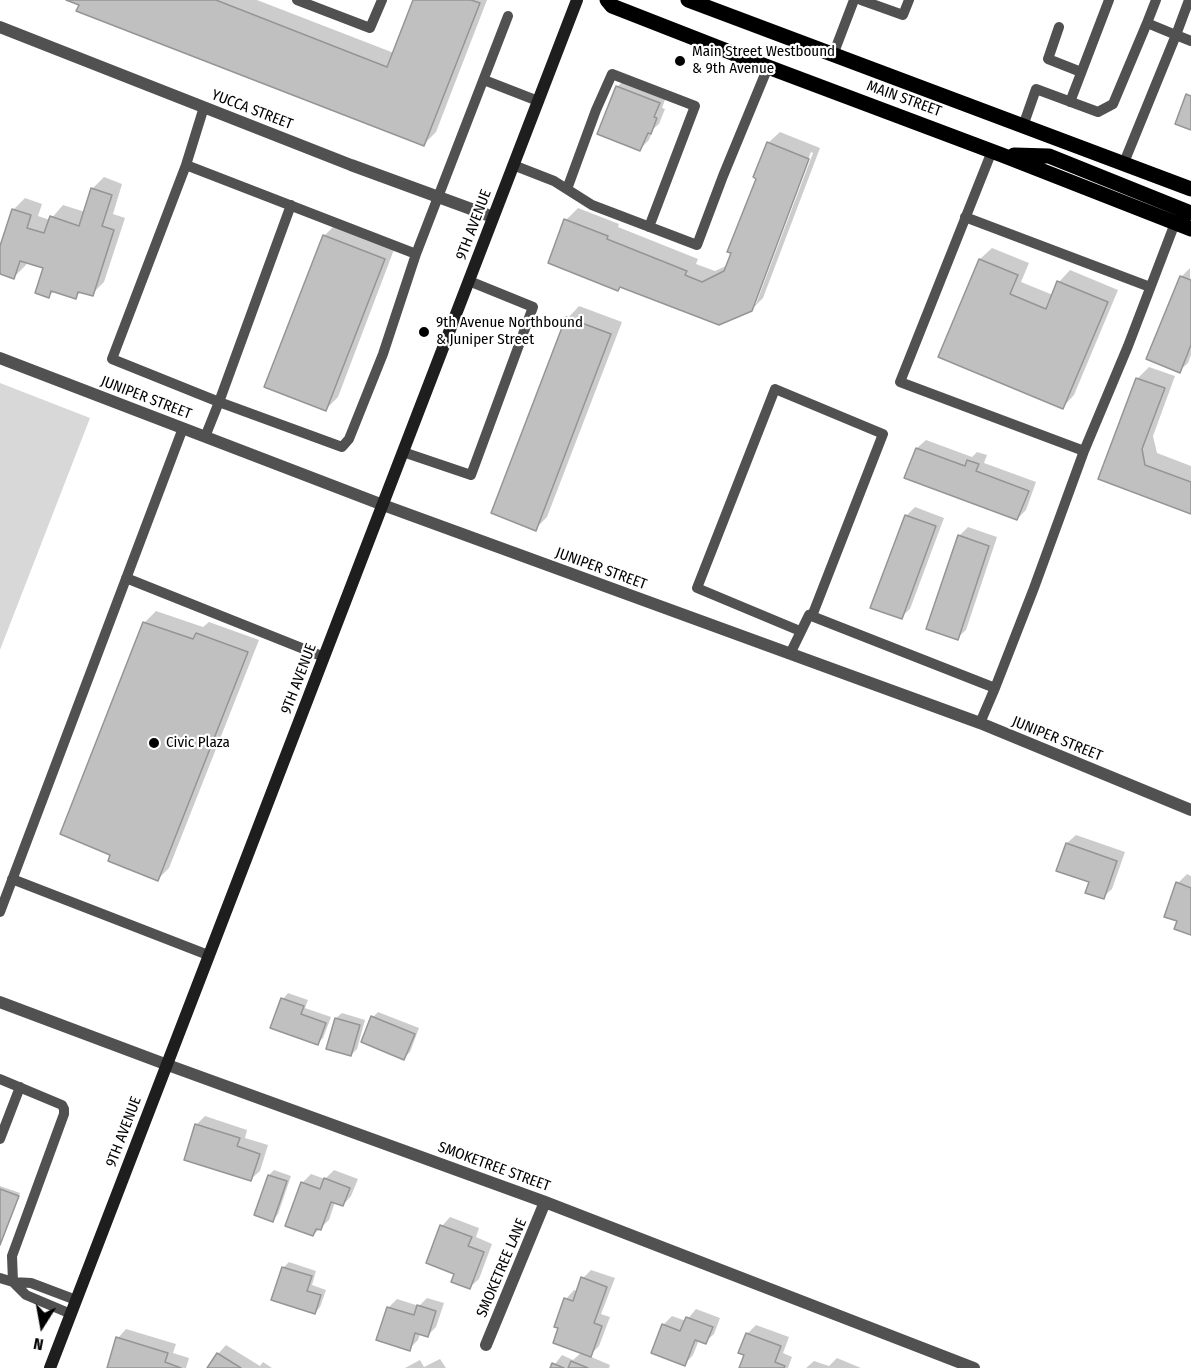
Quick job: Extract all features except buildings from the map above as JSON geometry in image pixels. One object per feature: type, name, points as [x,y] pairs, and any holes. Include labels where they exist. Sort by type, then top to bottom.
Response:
[{"type":"main road","name":"MAIN STREET","points":[[607,0],[612,6],[1191,229]]},
{"type":"main road","name":"MAIN STREET","points":[[688,0],[1191,189]]},
{"type":"main road","points":[[997,153],[1049,156],[1191,213]]},
{"type":"street","name":"9TH AVENUE","points":[[50,1368],[165,1064],[577,0]]},
{"type":"street","name":"YUCCA STREET","points":[[0,27],[493,218]]},
{"type":"street","name":"JUNIPER STREET","points":[[0,358],[383,505],[980,723],[1191,810]]},
{"type":"street","name":"SMOKETREE STREET","points":[[0,1002],[545,1202],[974,1368]]},
{"type":"street","name":"SMOKETREE LANE","points":[[486,1345],[545,1202]]},
{"type":"lane","points":[[297,0],[370,28],[382,0]]},
{"type":"lane","points":[[833,55],[854,0]]},
{"type":"lane","points":[[861,0],[903,15],[909,0]]},
{"type":"lane","points":[[1070,102],[1109,0]]},
{"type":"lane","points":[[1023,126],[1036,89],[1098,112],[1113,104],[1156,0]]},
{"type":"lane","points":[[1123,165],[1189,0]]},
{"type":"lane","points":[[204,107],[186,165],[112,360],[342,447],[349,439],[383,354],[416,254],[508,16]]},
{"type":"lane","points":[[1147,23],[1191,41]]},
{"type":"lane","points":[[1059,27],[1048,58],[1081,72]]},
{"type":"lane","points":[[513,165],[554,181],[592,205],[697,245],[768,67]]},
{"type":"lane","points":[[567,189],[612,74],[695,106],[649,227]]},
{"type":"lane","points":[[484,80],[538,101]]},
{"type":"lane","points":[[997,153],[965,217],[900,382],[1084,451]]},
{"type":"lane","points":[[186,165],[416,254]]},
{"type":"lane","points":[[205,437],[291,205]]},
{"type":"lane","points":[[965,217],[1150,287]]},
{"type":"lane","points":[[980,723],[1034,588],[1084,451],[1175,223]]},
{"type":"lane","points":[[403,452],[471,475],[533,307],[469,281]]},
{"type":"lane","points":[[800,632],[697,588],[775,389],[883,434],[812,616]]},
{"type":"lane","points":[[0,912],[183,428]]},
{"type":"lane","points":[[126,578],[324,657]]},
{"type":"lane","points":[[790,654],[808,615],[995,688]]},
{"type":"lane","points":[[12,879],[208,955]]},
{"type":"lane","points":[[0,1079],[62,1105],[64,1114],[12,1256],[13,1282],[26,1295],[71,1314]]},
{"type":"lane","points":[[0,1139],[20,1087]]},
{"type":"lane","points":[[0,1278],[13,1282],[31,1283],[76,1300]]},
{"type":"shaded area","points":[[0,383],[90,418],[0,650]]},
{"type":"place","name":"Main Street Westbound & 9th Avenue","points":[[680,61]]},
{"type":"place","name":"9th Avenue Northbound & Juniper Street","points":[[424,332]]},
{"type":"place","name":"Civic Plaza","points":[[154,743]]}]
